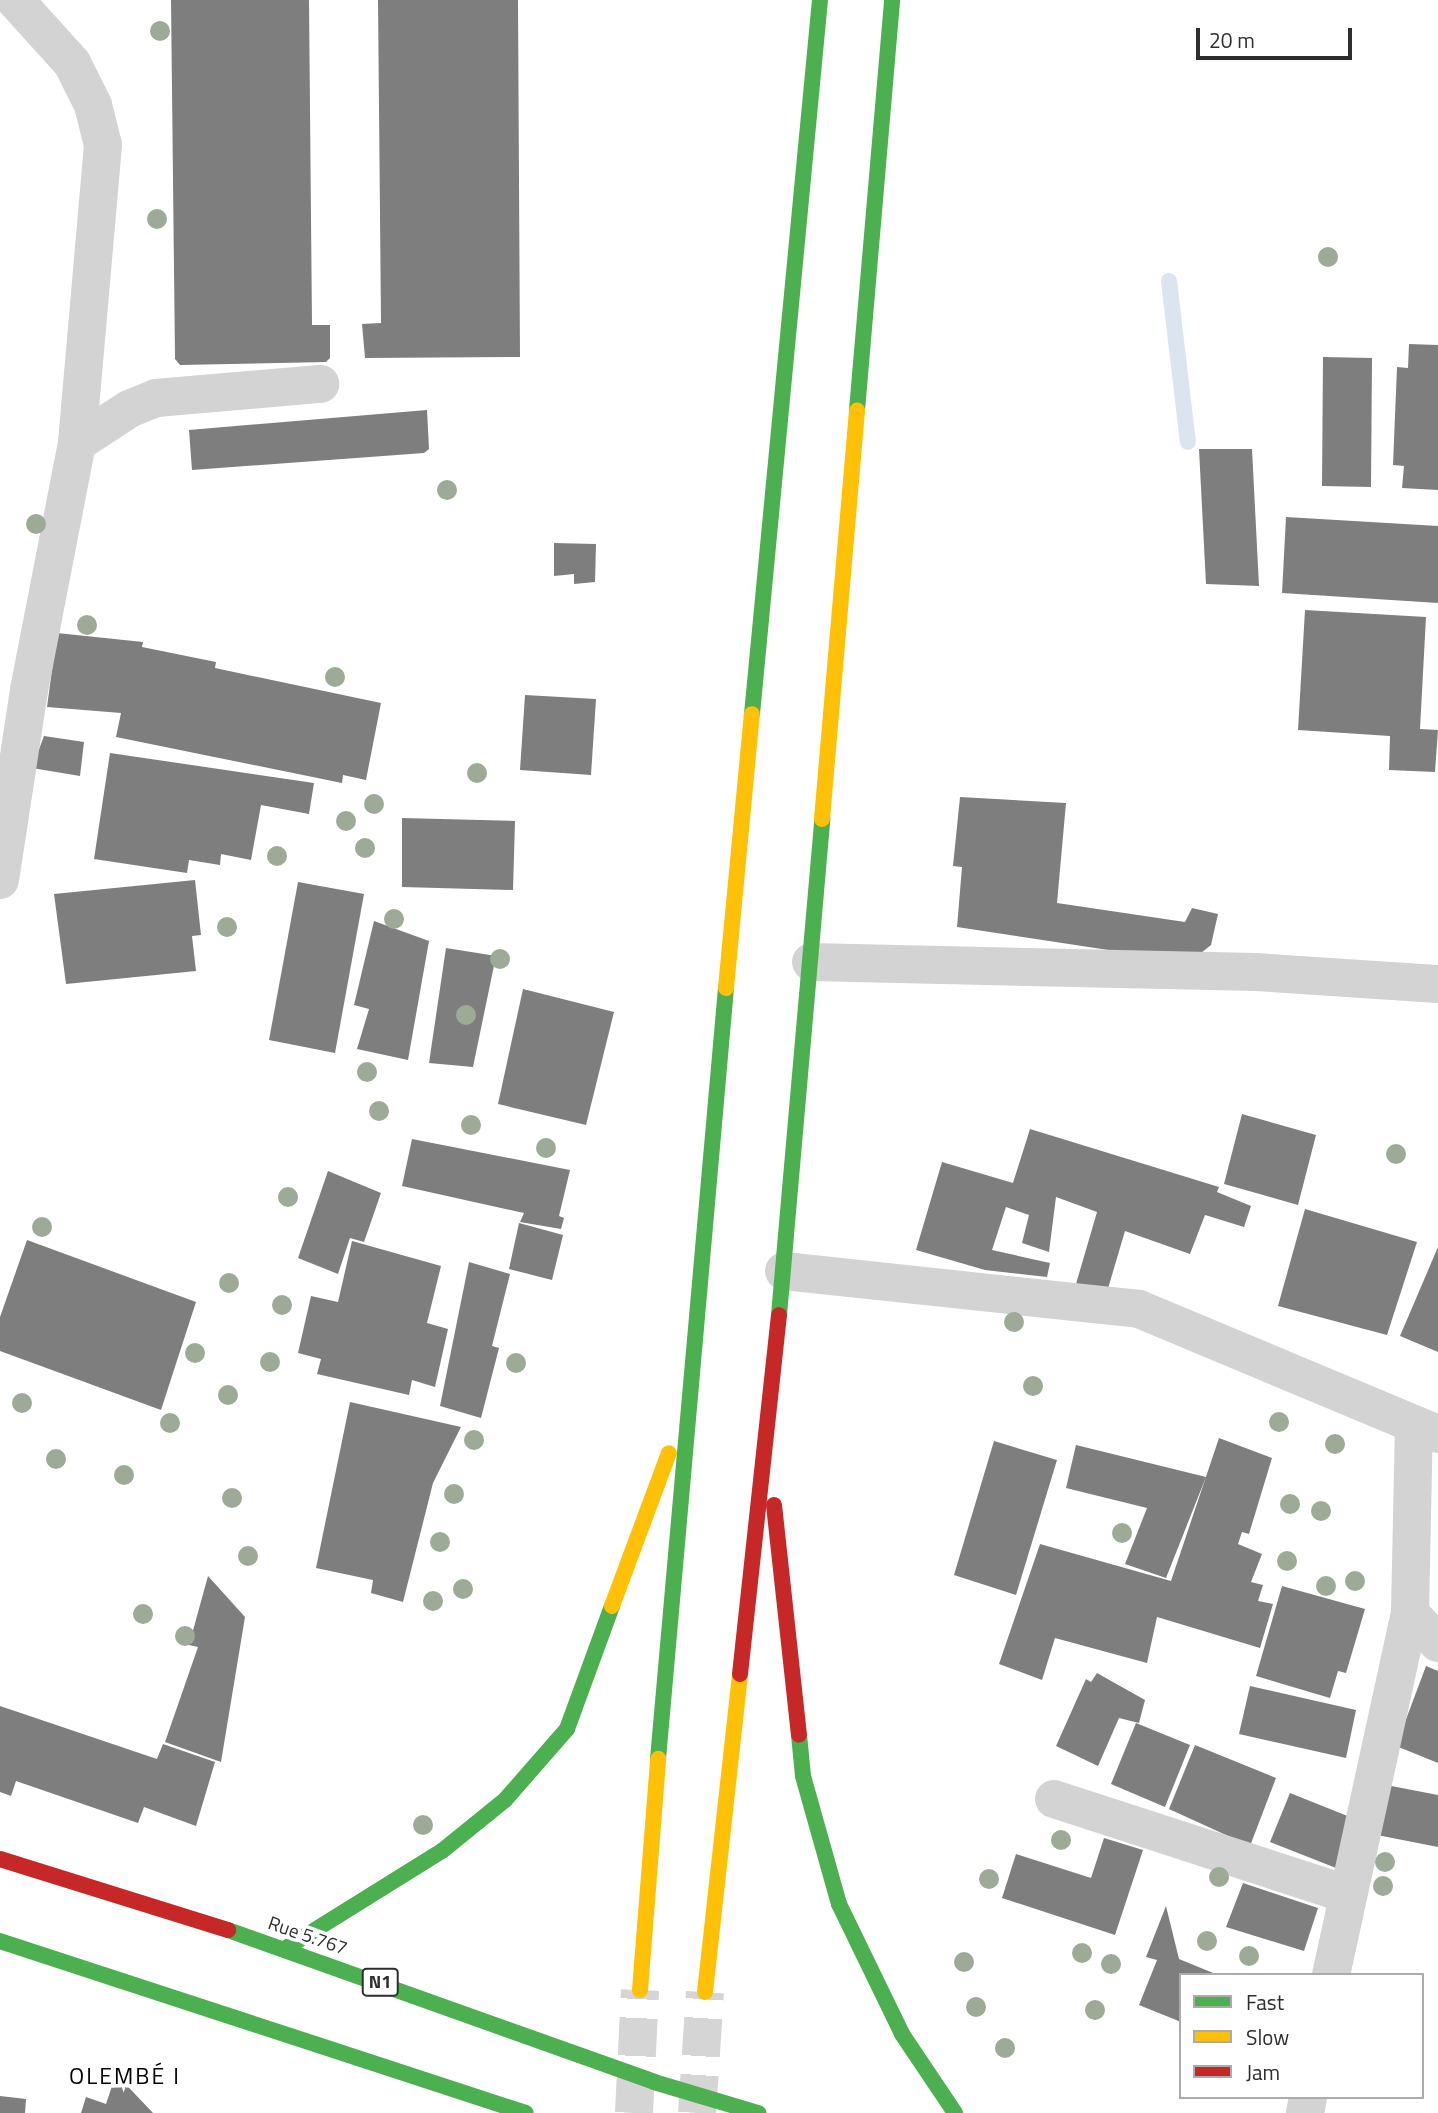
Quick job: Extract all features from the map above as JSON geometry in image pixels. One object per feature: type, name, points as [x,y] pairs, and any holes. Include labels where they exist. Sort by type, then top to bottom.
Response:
[{"type":"highway","points":[[640,1990],[686,1409],[820,0]]},
{"type":"highway","points":[[705,1992],[784,1271],[892,0]]},
{"type":"highway","points":[[286,1948],[443,1851],[505,1800],[567,1729],[686,1409]]},
{"type":"highway","points":[[766,1429],[807,1789],[839,1904],[902,2034],[955,2113]]},
{"type":"highway","name":"Rue 5.767","points":[[0,1859],[286,1948],[653,2082],[758,2113]]},
{"type":"highway","points":[[0,1941],[520,2112]]},
{"type":"street","points":[[0,880],[29,690],[77,443],[103,145],[93,105],[72,63],[15,0]]},
{"type":"street","points":[[77,443],[129,409],[156,398],[320,384]]},
{"type":"street","points":[[811,962],[1256,972],[1438,984]]},
{"type":"street","points":[[784,1271],[1139,1309],[1426,1431],[1410,1613],[1346,1894],[1331,1973]]},
{"type":"street","points":[[1410,1613],[1438,1643]]},
{"type":"street","points":[[1054,1799],[1346,1894]]},
{"type":"building","points":[[171,0],[309,0],[312,325],[330,325],[330,358],[326,362],[180,365],[175,359]]},
{"type":"building","points":[[378,0],[518,0],[520,357],[365,358],[362,324],[381,323]]},
{"type":"building","points":[[1409,344],[1438,345],[1438,490],[1402,488],[1404,466],[1393,465],[1397,367],[1408,368]]},
{"type":"building","points":[[1323,357],[1372,358],[1371,487],[1322,486]]},
{"type":"building","points":[[427,410],[429,449],[424,453],[192,470],[189,430]]},
{"type":"building","points":[[1199,449],[1252,449],[1259,586],[1206,584]]},
{"type":"building","points":[[1286,517],[1438,526],[1438,603],[1282,593]]},
{"type":"building","points":[[554,543],[596,544],[595,582],[574,584],[574,574],[554,576]]},
{"type":"building","points":[[1305,610],[1426,617],[1420,729],[1438,730],[1435,772],[1389,770],[1390,736],[1298,730]]},
{"type":"building","points":[[57,633],[143,642],[142,647],[216,662],[215,668],[381,703],[366,780],[343,775],[342,783],[116,737],[121,713],[47,707]]},
{"type":"building","points":[[525,695],[596,699],[591,775],[520,770]]},
{"type":"building","points":[[44,736],[84,742],[80,776],[32,768]]},
{"type":"building","points":[[110,753],[314,783],[309,814],[261,805],[251,860],[221,854],[220,865],[189,860],[187,873],[94,859]]},
{"type":"building","points":[[960,797],[1066,803],[1057,903],[1185,922],[1192,908],[1218,914],[1211,945],[1196,957],[1181,961],[957,927],[962,867],[953,866]]},
{"type":"building","points":[[402,818],[515,821],[513,890],[402,887]]},
{"type":"building","points":[[195,880],[201,935],[192,936],[196,971],[66,984],[54,894]]},
{"type":"building","points":[[298,882],[364,894],[335,1053],[269,1040]]},
{"type":"building","points":[[374,921],[429,941],[408,1060],[357,1049],[369,1009],[354,1005]]},
{"type":"building","points":[[446,948],[496,956],[473,1067],[429,1063]]},
{"type":"building","points":[[523,989],[614,1012],[586,1125],[498,1104]]},
{"type":"building","points":[[1242,1114],[1316,1135],[1298,1205],[1224,1184]]},
{"type":"building","points":[[1030,1129],[1219,1187],[1217,1192],[1251,1206],[1244,1227],[1205,1215],[1190,1254],[1125,1231],[1107,1292],[1076,1284],[1097,1212],[1056,1197],[1049,1252],[1022,1243],[1029,1215],[1006,1207],[992,1250],[1050,1263],[1047,1277],[985,1270],[916,1250],[942,1162],[1013,1183]]},
{"type":"building","points":[[412,1139],[570,1170],[559,1216],[564,1218],[561,1229],[520,1222],[524,1213],[402,1186]]},
{"type":"building","points":[[328,1171],[381,1193],[364,1242],[350,1238],[338,1274],[298,1258]]},
{"type":"building","points":[[1305,1209],[1417,1242],[1387,1335],[1278,1306]]},
{"type":"building","points":[[519,1223],[563,1235],[552,1280],[509,1269]]},
{"type":"building","points":[[27,1240],[196,1302],[161,1410],[0,1351],[0,1317]]},
{"type":"building","points":[[352,1241],[441,1266],[427,1323],[448,1329],[435,1387],[412,1380],[409,1395],[317,1374],[321,1359],[298,1353],[311,1296],[338,1302]]},
{"type":"building","points":[[1438,1247],[1438,1352],[1400,1336]]},
{"type":"building","points":[[469,1262],[510,1274],[492,1346],[499,1348],[481,1418],[440,1406]]},
{"type":"building","points":[[350,1402],[461,1427],[433,1483],[403,1602],[371,1593],[373,1580],[316,1568]]},
{"type":"building","points":[[1219,1438],[1272,1458],[1249,1534],[1242,1532],[1238,1544],[1262,1554],[1251,1582],[1263,1585],[1258,1601],[1273,1604],[1260,1648],[1157,1617],[1147,1663],[1055,1638],[1042,1680],[999,1664],[1040,1544],[1171,1581]]},
{"type":"building","points":[[994,1441],[1057,1460],[1016,1595],[954,1575]]},
{"type":"building","points":[[1076,1445],[1206,1477],[1166,1578],[1125,1564],[1147,1508],[1066,1488]]},
{"type":"building","points":[[208,1576],[245,1617],[221,1762],[165,1742],[198,1647],[189,1645]]},
{"type":"building","points":[[1282,1586],[1365,1609],[1346,1673],[1338,1671],[1330,1698],[1256,1676]]},
{"type":"building","points":[[1426,1666],[1438,1671],[1438,1763],[1396,1746]]},
{"type":"building","points":[[1097,1673],[1145,1700],[1139,1723],[1119,1718],[1098,1766],[1056,1746],[1086,1679],[1091,1682]]},
{"type":"building","points":[[1250,1686],[1356,1710],[1346,1758],[1239,1734]]},
{"type":"building","points":[[0,1706],[157,1759],[163,1744],[215,1762],[196,1826],[144,1807],[138,1823],[16,1781],[11,1796],[0,1792]]},
{"type":"building","points":[[1136,1723],[1190,1745],[1165,1807],[1111,1784]]},
{"type":"building","points":[[1195,1745],[1276,1778],[1250,1846],[1169,1809]]},
{"type":"building","points":[[1381,1784],[1438,1795],[1438,1847],[1372,1834]]},
{"type":"building","points":[[1290,1793],[1355,1819],[1336,1868],[1270,1842]]},
{"type":"building","points":[[1104,1838],[1143,1850],[1115,1935],[1002,1898],[1016,1854],[1091,1878]]},
{"type":"building","points":[[1243,1883],[1318,1908],[1304,1951],[1226,1927]]},
{"type":"building","points":[[1166,1906],[1179,1959],[1213,1973],[1179,1973],[1179,2021],[1139,2005],[1157,1960],[1146,1957]]},
{"type":"building","points":[[116,2074],[153,2113],[81,2113],[86,2097],[106,2104]]},
{"type":"building","points":[[0,2096],[26,2099],[25,2113],[0,2113]]},
{"type":"waterway","points":[[1169,281],[1188,442]]},
{"type":"tunnel","points":[[634,2113],[640,1990]]},
{"type":"tunnel","points":[[697,2113],[705,1992]]},
{"type":"traffic: fast","points":[[752,714],[820,0]]},
{"type":"traffic: fast","points":[[857,410],[892,0]]},
{"type":"traffic: fast","points":[[779,1315],[822,819]]},
{"type":"traffic: fast","points":[[658,1759],[726,988]]},
{"type":"traffic: fast","points":[[286,1948],[442,1851],[505,1800],[567,1729],[612,1606]]},
{"type":"traffic: fast","points":[[799,1735],[803,1776],[839,1904],[902,2034],[955,2113]]},
{"type":"traffic: fast","points":[[228,1930],[654,2082],[758,2113]]},
{"type":"traffic: fast","points":[[0,1941],[526,2113]]},
{"type":"traffic: slow","points":[[822,819],[857,410]]},
{"type":"traffic: slow","points":[[726,988],[752,714]]},
{"type":"traffic: slow","points":[[612,1606],[669,1453]]},
{"type":"traffic: slow","points":[[705,1992],[740,1674]]},
{"type":"traffic: slow","points":[[640,1990],[658,1759]]},
{"type":"traffic: jam","points":[[740,1674],[779,1315]]},
{"type":"traffic: jam","points":[[774,1505],[799,1735]]},
{"type":"traffic: jam","points":[[0,1859],[228,1930]]},
{"type":"district","name":"OLEMBÉ I","points":[[125,2076]]}]
